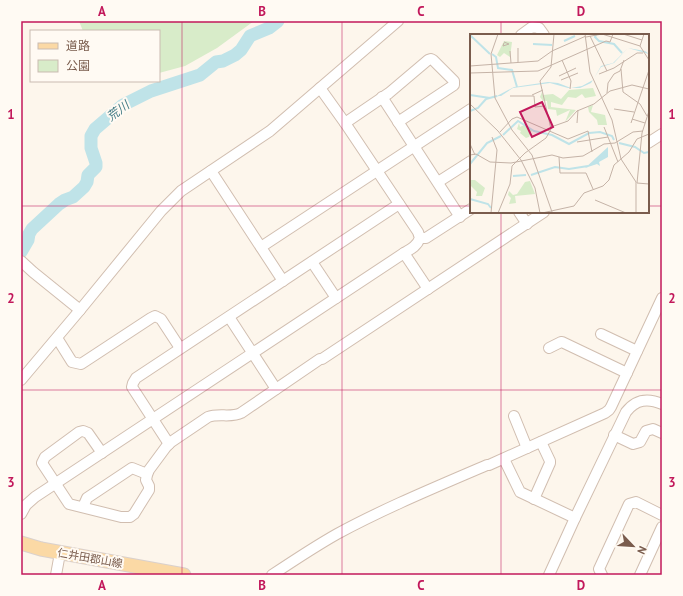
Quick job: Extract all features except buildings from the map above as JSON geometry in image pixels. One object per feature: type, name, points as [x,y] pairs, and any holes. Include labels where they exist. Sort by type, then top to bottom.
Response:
[{"type":"main road","name":"仁井田郡山線","points":[[21,543],[60,553],[184,575]]},
{"type":"street","points":[[21,380],[161,211],[181,191],[270,131],[396,22]]},
{"type":"street","points":[[522,34],[532,27],[539,28],[543,34]]},
{"type":"street","points":[[345,123],[382,97],[428,60],[431,59],[435,61],[454,81],[454,84],[398,122]]},
{"type":"street","points":[[21,514],[28,503],[56,483],[418,243],[420,238],[418,232],[320,88]]},
{"type":"street","points":[[382,97],[460,217]]},
{"type":"street","points":[[261,247],[470,110]]},
{"type":"street","points":[[649,143],[662,134]]},
{"type":"street","points":[[438,182],[470,162]]},
{"type":"street","points":[[211,171],[283,281]]},
{"type":"street","points":[[169,444],[132,387],[136,378],[399,204]]},
{"type":"street","points":[[420,238],[426,238],[470,211]]},
{"type":"street","points":[[519,213],[527,224]]},
{"type":"street","points":[[102,453],[88,433],[84,431],[80,432],[43,458],[43,464],[69,504],[121,517],[130,517],[134,514],[149,490],[146,480],[149,470],[169,444],[206,418],[215,415],[238,414],[543,213]]},
{"type":"street","points":[[404,253],[428,289]]},
{"type":"street","points":[[21,261],[80,310]]},
{"type":"street","points":[[312,262],[336,298]]},
{"type":"street","points":[[272,575],[316,546],[363,520],[604,414],[608,411],[662,300]]},
{"type":"street","points":[[57,338],[72,362],[81,364],[155,316],[161,319],[180,348]]},
{"type":"street","points":[[229,317],[276,390]]},
{"type":"street","points":[[601,334],[637,351]]},
{"type":"street","points":[[549,348],[562,342],[627,373]]},
{"type":"street","points":[[549,575],[624,414],[631,406],[638,402],[648,400],[662,403]]},
{"type":"street","points":[[514,416],[527,448]]},
{"type":"street","points":[[614,436],[634,444],[640,442],[646,431],[653,429],[662,432]]},
{"type":"street","points":[[534,499],[550,463],[542,442]]},
{"type":"street","points":[[504,459],[518,490],[575,518]]},
{"type":"street","points":[[83,508],[87,498],[132,468],[147,474]]},
{"type":"street","points":[[602,575],[599,569],[629,504],[636,502],[662,515]]},
{"type":"street","points":[[640,575],[662,527]]},
{"type":"street","points":[[56,575],[60,553]]},
{"type":"green space","points":[[79,21],[254,21],[217,48],[185,66],[160,73],[160,30],[83,30]]},
{"type":"waterway","name":"荒川","points":[[21,252],[32,229],[59,204],[73,197],[84,187],[87,182],[88,175],[96,167],[91,148],[91,136],[95,129],[123,105],[151,91],[200,75],[216,62],[223,61],[235,55],[241,50],[250,36],[269,28],[278,21]]}]
